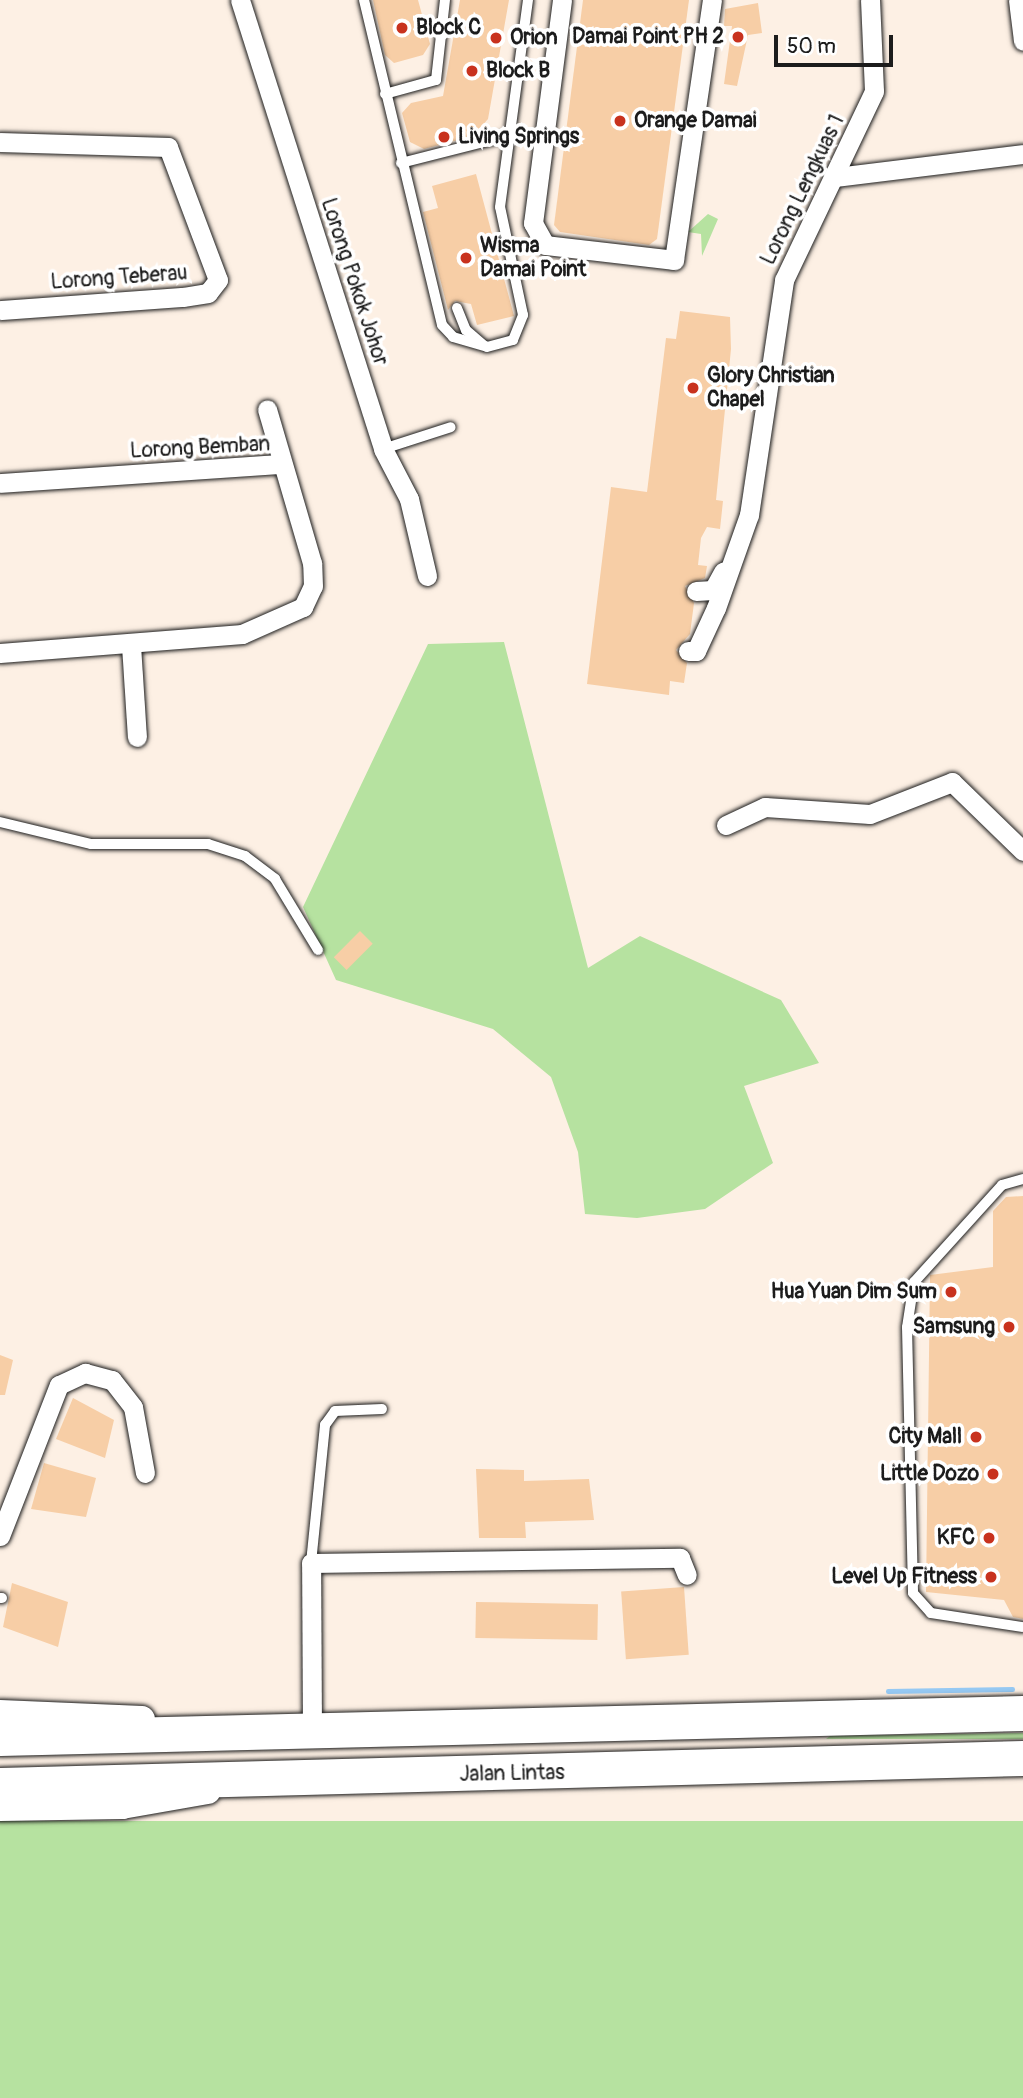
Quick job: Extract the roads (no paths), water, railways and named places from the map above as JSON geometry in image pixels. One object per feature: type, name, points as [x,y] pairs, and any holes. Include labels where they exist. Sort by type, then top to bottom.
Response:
[{"type":"highway","points":[[0,1738],[821,1723],[966,1714],[1018,1707]]},
{"type":"highway","points":[[821,1723],[813,1735],[823,1755],[884,1761]]},
{"type":"highway","name":"Jalan Lintas","points":[[0,1785],[230,1783],[1023,1758]]},
{"type":"main road","points":[[0,1713],[253,1721],[307,1733]]},
{"type":"main road","points":[[0,1808],[122,1806],[230,1783]]},
{"type":"street","name":"Lorong Pokok Johor","points":[[240,0],[383,449],[409,499],[427,576]]},
{"type":"street","points":[[562,0],[533,223],[545,245],[674,260],[712,0]]},
{"type":"street","name":"Lorong Lengkuas 1","points":[[688,651],[696,651],[749,515],[784,280],[836,177],[874,91],[870,0]]},
{"type":"street","points":[[1018,0],[1023,41]]},
{"type":"street","name":"Lorong Teberau","points":[[0,142],[168,147],[218,280],[208,293],[195,295],[0,310]]},
{"type":"street","points":[[836,177],[1023,154]]},
{"type":"street","points":[[267,409],[280,464]]},
{"type":"street","name":"Lorong Bemban","points":[[0,483],[280,464],[312,563],[313,586],[303,607],[242,634],[131,645],[0,653]]},
{"type":"street","name":"Lorong Lengkuas 1","points":[[695,592],[713,590],[731,564]]},
{"type":"street","points":[[131,645],[137,737]]},
{"type":"street","points":[[726,825],[765,807],[870,814],[952,782],[1023,851]]},
{"type":"street","points":[[0,1536],[59,1385],[85,1373],[112,1380],[133,1408],[145,1473]]},
{"type":"street","points":[[307,1733],[311,1563],[680,1558],[687,1575]]},
{"type":"lane","points":[[363,0],[442,325],[453,337],[487,348],[513,340],[523,315],[500,207],[507,136],[528,0]]},
{"type":"lane","points":[[385,93],[436,80],[445,0]]},
{"type":"lane","points":[[401,163],[507,136]]},
{"type":"lane","points":[[457,308],[466,330],[487,348]]},
{"type":"lane","points":[[383,449],[452,427]]},
{"type":"lane","points":[[0,822],[91,844],[208,844],[245,856],[275,879],[318,950]]},
{"type":"lane","points":[[1023,1179],[1002,1185],[914,1282],[908,1411],[913,1593],[931,1613],[1023,1627]]},
{"type":"lane","points":[[311,1563],[325,1425],[335,1411],[382,1409]]},
{"type":"waterway","points":[[888,1691],[1012,1689]]},
{"type":"place","name":"Block C","points":[[402,28]]},
{"type":"place","name":"Damai Point PH 2","points":[[738,37]]},
{"type":"place","name":"Orion","points":[[496,38]]},
{"type":"place","name":"Block B","points":[[472,71]]},
{"type":"place","name":"Orange Damai","points":[[620,121]]},
{"type":"place","name":"Living Springs","points":[[444,137]]},
{"type":"place","name":"Wisma Damai Point","points":[[466,258]]},
{"type":"place","name":"Glory Christian Chapel","points":[[693,388]]},
{"type":"place","name":"Hua Yuan Dim Sum","points":[[951,1292]]},
{"type":"place","name":"Samsung","points":[[1009,1327]]},
{"type":"place","name":"City Mall","points":[[976,1437]]},
{"type":"place","name":"Little Dozo","points":[[993,1474]]},
{"type":"place","name":"KFC","points":[[989,1538]]},
{"type":"place","name":"Level Up Fitness","points":[[991,1577]]}]
